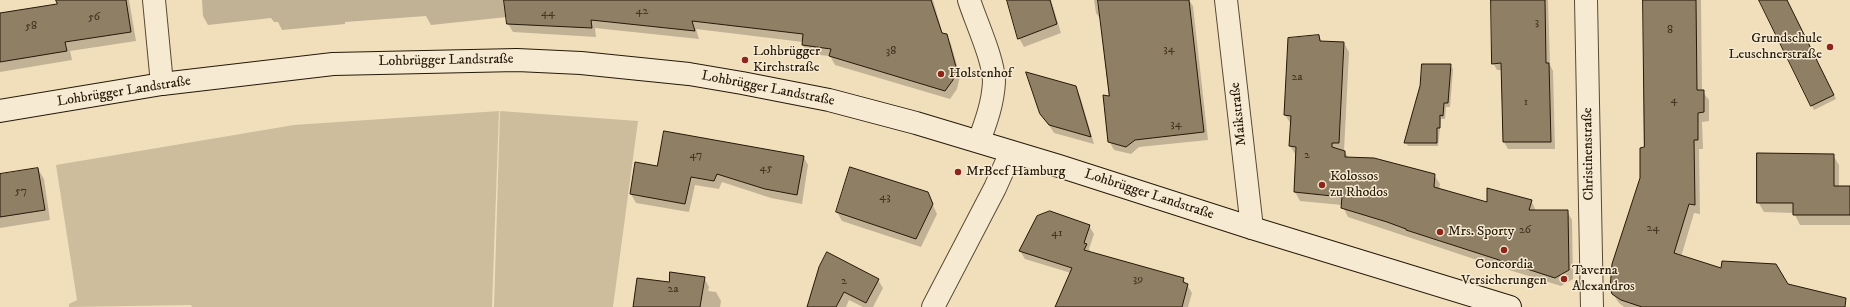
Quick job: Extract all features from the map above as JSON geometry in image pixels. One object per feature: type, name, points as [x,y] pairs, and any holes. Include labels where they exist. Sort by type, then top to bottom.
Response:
[{"type":"street","points":[[154,0],[162,84]]},
{"type":"street","points":[[969,0],[989,58],[994,81],[991,104],[979,141]]},
{"type":"street","name":"Maikstraße","points":[[1226,0],[1252,228]]},
{"type":"street","name":"Christinenstraße","points":[[1586,0],[1592,307]]},
{"type":"street","name":"Lohbrügger Landstraße","points":[[0,111],[162,84],[333,64],[517,60],[581,63],[651,69],[742,82],[829,100],[979,141],[1252,228],[1510,307]]},
{"type":"street","points":[[933,307],[995,188],[1011,152]]},
{"type":"shaded area","points":[[499,111],[492,307],[192,307],[191,305],[69,307],[69,304],[77,300],[56,165],[294,125]]},
{"type":"shaded area","points":[[500,111],[638,121],[613,307],[494,307]]},
{"type":"building","points":[[56,0],[126,0],[131,32],[65,42],[67,51],[0,62],[0,13],[57,4]]},
{"type":"building","points":[[504,0],[931,0],[942,33],[947,34],[956,67],[953,80],[945,91],[829,56],[831,49],[802,45],[803,34],[692,21],[695,31],[591,20],[592,28],[507,24]]},
{"type":"building","points":[[1007,0],[1050,0],[1057,24],[1018,39]]},
{"type":"building","points":[[1098,0],[1189,0],[1204,132],[1135,140],[1126,147],[1108,142],[1103,95],[1109,96]]},
{"type":"building","points":[[1491,0],[1545,0],[1546,63],[1549,63],[1551,142],[1503,142],[1501,63],[1492,64]]},
{"type":"building","points":[[1643,0],[1696,0],[1697,90],[1704,90],[1704,112],[1698,113],[1698,140],[1694,140],[1695,205],[1689,204],[1674,253],[1721,268],[1722,261],[1776,264],[1788,284],[1846,298],[1845,307],[1642,307],[1621,300],[1612,294],[1610,288],[1612,264],[1640,178],[1640,148],[1644,147]]},
{"type":"building","points":[[1759,0],[1787,0],[1834,95],[1811,106]]},
{"type":"building","points":[[1319,35],[1320,41],[1344,42],[1339,143],[1332,143],[1332,147],[1345,151],[1345,157],[1374,158],[1435,174],[1434,187],[1487,202],[1487,188],[1532,200],[1529,210],[1568,210],[1569,270],[1555,278],[1341,208],[1342,197],[1294,192],[1296,147],[1289,146],[1291,116],[1284,115],[1288,38]]},
{"type":"building","points":[[1422,64],[1451,64],[1448,103],[1444,103],[1443,116],[1440,115],[1440,128],[1437,128],[1437,143],[1404,143],[1420,86]]},
{"type":"building","points":[[1026,72],[1076,86],[1091,137],[1049,125],[1040,114]]},
{"type":"building","points":[[664,131],[804,156],[797,195],[765,189],[717,174],[714,181],[691,177],[685,204],[630,194],[635,162],[657,166]]},
{"type":"building","points":[[1757,153],[1834,154],[1834,186],[1850,186],[1850,215],[1793,215],[1793,203],[1757,203]]},
{"type":"building","points":[[850,167],[928,192],[933,204],[916,239],[836,212]]},
{"type":"building","points":[[38,168],[45,210],[0,217],[0,174]]},
{"type":"building","points":[[1050,211],[1090,225],[1084,243],[1087,244],[1084,250],[1184,278],[1183,282],[1188,284],[1182,307],[1055,307],[1072,268],[1019,251],[1037,216]]},
{"type":"building","points":[[827,252],[879,279],[866,303],[844,292],[836,307],[807,307],[819,267]]},
{"type":"building","points":[[670,272],[705,277],[700,307],[633,307],[637,278],[669,282]]},
{"type":"place","name":"Grundschule Leuschnerstraße","points":[[1830,47]]},
{"type":"place","name":"Lohbrügger Kirchstraße","points":[[745,60]]},
{"type":"place","name":"Holstenhof","points":[[941,74]]},
{"type":"place","name":"MrBeef Hamburg","points":[[958,172]]},
{"type":"place","name":"Kolossos zu Rhodos","points":[[1322,185]]},
{"type":"place","name":"Mrs. Sporty","points":[[1440,232]]},
{"type":"place","name":"Concordia Versicherungen","points":[[1504,250]]},
{"type":"place","name":"Taverna Alexandros","points":[[1564,279]]}]
